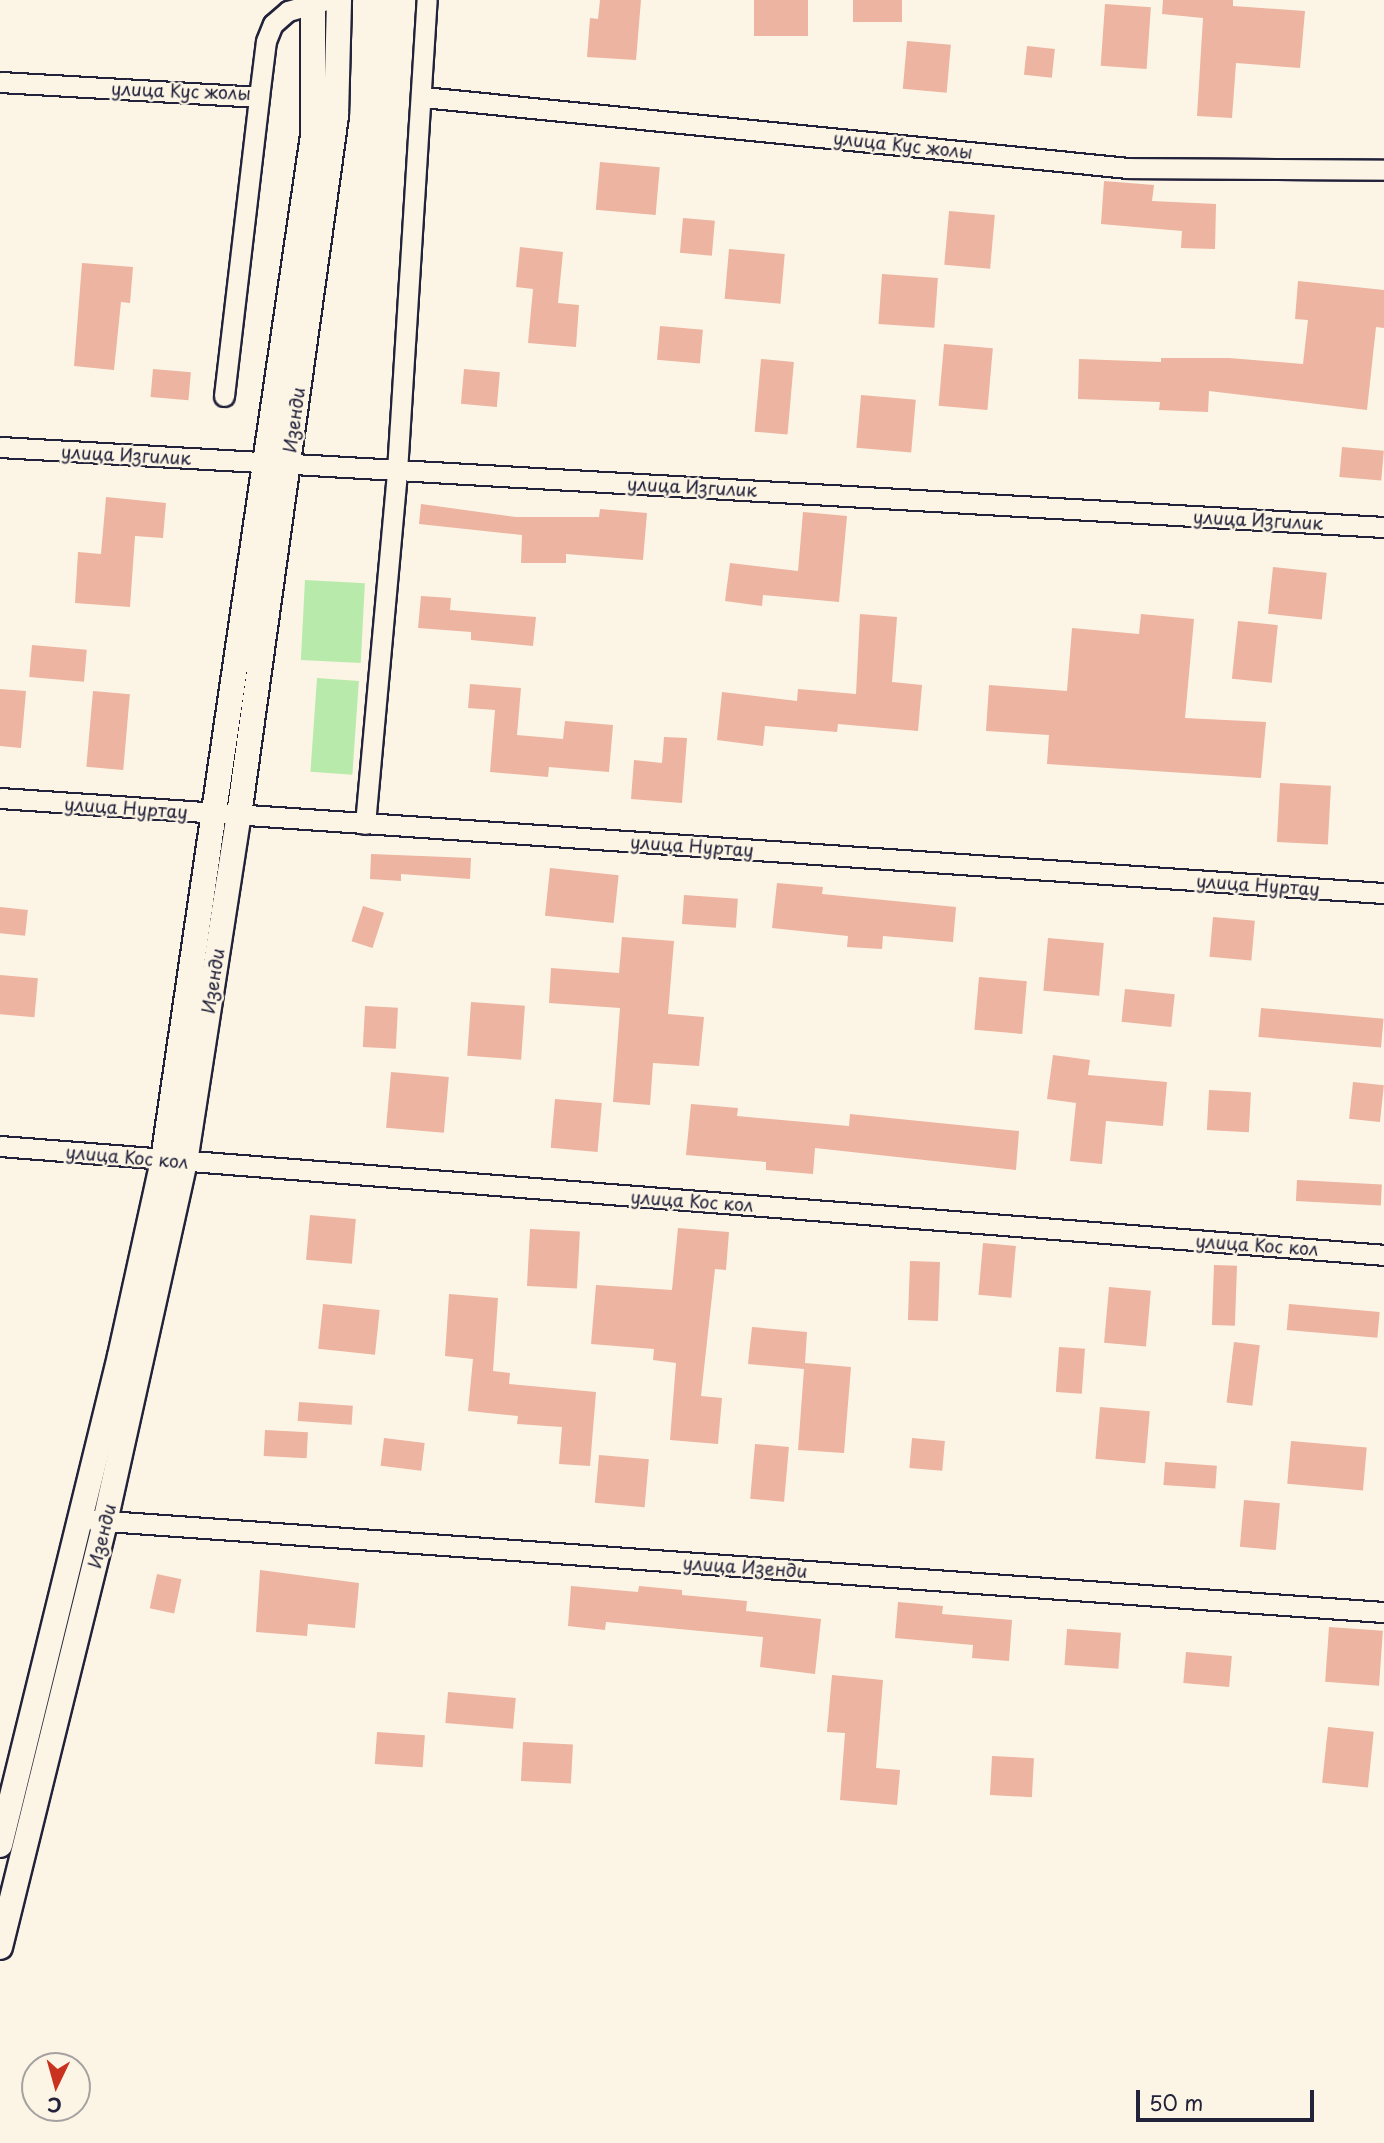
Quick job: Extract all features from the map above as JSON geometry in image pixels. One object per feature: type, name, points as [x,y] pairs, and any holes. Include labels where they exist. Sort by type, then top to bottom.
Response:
[{"type":"street","name":"улица Кус жолы","points":[[0,82],[259,97],[266,41],[274,24],[288,11],[313,1],[339,0]]},
{"type":"street","name":"Изенди","points":[[174,1161],[215,814],[337,116],[339,0]]},
{"type":"street","points":[[365,824],[397,471],[423,97],[427,0]]},
{"type":"street","name":"Изенди","points":[[0,1947],[174,1161],[239,815],[313,135],[313,1]]},
{"type":"street","points":[[224,396],[259,97]]},
{"type":"street","name":"улица Кус жолы","points":[[423,97],[1128,168],[1384,170]]},
{"type":"street","name":"улица Изгилик","points":[[0,447],[1384,527]]},
{"type":"street","name":"улица Нуртау","points":[[0,799],[1384,893]]},
{"type":"street","name":"улица Кос кол","points":[[0,1146],[1384,1255]]},
{"type":"street","name":"Изенди","points":[[0,1845],[93,1520]]},
{"type":"street","name":"улица Изенди","points":[[93,1520],[1384,1612]]},
{"type":"green space","points":[[305,580],[365,583],[361,663],[301,660]]},
{"type":"green space","points":[[317,678],[359,681],[352,775],[310,772]]},
{"type":"building","points":[[600,0],[641,0],[636,60],[587,57],[590,18],[598,19]]},
{"type":"building","points":[[754,0],[808,0],[808,36],[754,36]]},
{"type":"building","points":[[853,0],[902,0],[902,22],[853,22]]},
{"type":"building","points":[[1163,0],[1233,0],[1233,6],[1305,11],[1300,68],[1236,63],[1232,118],[1197,116],[1203,18],[1162,14]]},
{"type":"building","points":[[1105,4],[1151,7],[1147,69],[1101,66]]},
{"type":"building","points":[[907,41],[951,45],[947,93],[903,89]]},
{"type":"building","points":[[1027,46],[1055,49],[1052,78],[1024,75]]},
{"type":"building","points":[[600,162],[660,167],[656,215],[596,210]]},
{"type":"building","points":[[1104,181],[1154,185],[1152,201],[1216,204],[1215,249],[1181,248],[1182,231],[1101,224]]},
{"type":"building","points":[[949,211],[995,215],[990,269],[944,265]]},
{"type":"building","points":[[683,218],[715,221],[712,256],[680,253]]},
{"type":"building","points":[[520,247],[563,252],[558,303],[579,305],[576,347],[528,343],[533,289],[516,287]]},
{"type":"building","points":[[729,249],[785,254],[780,304],[725,299]]},
{"type":"building","points":[[82,263],[133,267],[130,303],[121,302],[114,370],[74,366]]},
{"type":"building","points":[[882,274],[938,278],[934,328],[879,324]]},
{"type":"building","points":[[1298,281],[1384,290],[1384,328],[1376,327],[1367,410],[1209,391],[1208,412],[1159,410],[1160,402],[1078,399],[1079,359],[1161,362],[1161,358],[1229,358],[1303,364],[1308,320],[1295,319]]},
{"type":"building","points":[[660,326],[703,330],[700,364],[657,360]]},
{"type":"building","points":[[944,344],[993,348],[987,410],[939,406]]},
{"type":"building","points":[[761,359],[794,362],[788,435],[755,432]]},
{"type":"building","points":[[153,369],[191,372],[188,400],[151,397]]},
{"type":"building","points":[[464,369],[500,372],[497,407],[461,404]]},
{"type":"building","points":[[861,395],[916,400],[911,453],[856,448]]},
{"type":"building","points":[[1342,447],[1384,451],[1381,481],[1339,477]]},
{"type":"building","points":[[106,497],[166,503],[163,538],[135,536],[130,607],[75,603],[78,552],[101,554]]},
{"type":"building","points":[[421,504],[516,517],[599,517],[600,509],[647,513],[643,560],[566,554],[566,563],[521,563],[522,535],[419,524]]},
{"type":"building","points":[[803,512],[847,516],[839,602],[763,595],[762,606],[725,601],[730,563],[798,571]]},
{"type":"building","points":[[1273,567],[1327,573],[1322,619],[1268,614]]},
{"type":"building","points":[[421,596],[451,598],[450,610],[536,617],[533,646],[471,640],[471,632],[418,628]]},
{"type":"building","points":[[860,614],[897,617],[892,682],[922,685],[918,731],[838,724],[837,732],[765,726],[763,746],[717,740],[722,692],[797,701],[798,689],[856,694]]},
{"type":"building","points":[[1141,614],[1194,619],[1185,718],[1266,722],[1261,778],[1047,764],[1049,735],[986,731],[989,685],[1067,691],[1072,628],[1139,634]]},
{"type":"building","points":[[1238,621],[1278,625],[1272,683],[1232,679]]},
{"type":"building","points":[[32,645],[87,650],[84,682],[29,677]]},
{"type":"building","points":[[470,684],[521,688],[517,735],[563,739],[565,721],[613,725],[609,772],[549,767],[548,777],[490,772],[495,710],[468,708]]},
{"type":"building","points":[[0,689],[26,691],[21,748],[0,746]]},
{"type":"building","points":[[93,691],[130,694],[123,770],[86,767]]},
{"type":"building","points":[[664,737],[687,738],[682,803],[631,799],[634,760],[662,763]]},
{"type":"building","points":[[1280,783],[1331,786],[1328,845],[1277,842]]},
{"type":"building","points":[[371,854],[471,858],[470,879],[401,874],[401,881],[370,879]]},
{"type":"building","points":[[550,868],[619,875],[614,923],[545,916]]},
{"type":"building","points":[[777,883],[823,887],[822,894],[956,907],[953,942],[883,936],[882,949],[847,947],[848,936],[772,928]]},
{"type":"building","points":[[684,895],[738,899],[736,928],[682,924]]},
{"type":"building","points":[[363,906],[384,913],[372,948],[352,941]]},
{"type":"building","points":[[0,907],[28,910],[25,936],[0,933]]},
{"type":"building","points":[[1213,917],[1255,921],[1251,961],[1210,957]]},
{"type":"building","points":[[622,937],[674,941],[668,1014],[704,1017],[699,1066],[653,1063],[650,1105],[613,1102],[620,1008],[549,1003],[551,968],[619,973]]},
{"type":"building","points":[[1048,938],[1104,943],[1099,996],[1043,991]]},
{"type":"building","points":[[0,975],[38,978],[34,1017],[0,1014]]},
{"type":"building","points":[[979,977],[1027,981],[1022,1034],[974,1030]]},
{"type":"building","points":[[1125,989],[1175,994],[1171,1027],[1122,1022]]},
{"type":"building","points":[[471,1002],[525,1006],[521,1060],[467,1056]]},
{"type":"building","points":[[365,1006],[398,1008],[396,1049],[363,1047]]},
{"type":"building","points":[[1261,1008],[1384,1019],[1381,1048],[1258,1037]]},
{"type":"building","points":[[1053,1055],[1090,1060],[1088,1075],[1167,1082],[1163,1126],[1106,1121],[1102,1164],[1070,1161],[1076,1103],[1047,1099]]},
{"type":"building","points":[[391,1072],[449,1077],[444,1133],[386,1128]]},
{"type":"building","points":[[1353,1082],[1384,1085],[1380,1122],[1349,1119]]},
{"type":"building","points":[[1209,1090],[1251,1092],[1249,1132],[1207,1130]]},
{"type":"building","points":[[555,1099],[602,1103],[598,1152],[551,1148]]},
{"type":"building","points":[[691,1104],[738,1108],[737,1116],[849,1126],[850,1114],[1019,1131],[1016,1170],[815,1148],[813,1174],[766,1170],[766,1162],[686,1155]]},
{"type":"building","points":[[1297,1180],[1382,1184],[1381,1205],[1296,1201]]},
{"type":"building","points":[[310,1215],[356,1219],[352,1264],[306,1260]]},
{"type":"building","points":[[678,1228],[729,1232],[726,1270],[715,1269],[701,1396],[722,1398],[718,1444],[670,1440],[676,1363],[653,1360],[654,1349],[591,1344],[596,1285],[672,1290]]},
{"type":"building","points":[[530,1229],[580,1232],[577,1289],[527,1286]]},
{"type":"building","points":[[983,1243],[1016,1246],[1011,1298],[978,1295]]},
{"type":"building","points":[[910,1261],[940,1262],[938,1321],[908,1320]]},
{"type":"building","points":[[1214,1265],[1237,1266],[1235,1326],[1212,1325]]},
{"type":"building","points":[[1109,1287],[1151,1291],[1146,1346],[1104,1343]]},
{"type":"building","points":[[449,1294],[498,1298],[493,1371],[510,1373],[509,1384],[596,1392],[590,1466],[559,1464],[562,1427],[517,1424],[518,1416],[468,1411],[473,1359],[445,1356]]},
{"type":"building","points":[[323,1304],[380,1310],[375,1355],[318,1349]]},
{"type":"building","points":[[1289,1304],[1380,1312],[1377,1338],[1287,1330]]},
{"type":"building","points":[[752,1327],[807,1332],[805,1363],[851,1367],[844,1453],[798,1450],[804,1369],[748,1364]]},
{"type":"building","points":[[1234,1342],[1260,1345],[1252,1406],[1227,1403]]},
{"type":"building","points":[[1059,1347],[1085,1349],[1082,1394],[1056,1392]]},
{"type":"building","points":[[299,1402],[353,1406],[352,1425],[298,1421]]},
{"type":"building","points":[[1100,1407],[1150,1411],[1145,1463],[1095,1459]]},
{"type":"building","points":[[265,1430],[308,1432],[307,1458],[264,1456]]},
{"type":"building","points":[[384,1438],[425,1443],[421,1471],[381,1466]]},
{"type":"building","points":[[912,1438],[945,1441],[942,1471],[909,1468]]},
{"type":"building","points":[[1291,1441],[1367,1448],[1363,1490],[1287,1484]]},
{"type":"building","points":[[755,1444],[789,1447],[784,1502],[750,1499]]},
{"type":"building","points":[[599,1455],[649,1459],[645,1507],[595,1503]]},
{"type":"building","points":[[1165,1462],[1217,1466],[1215,1489],[1163,1485]]},
{"type":"building","points":[[1244,1500],[1280,1503],[1276,1550],[1240,1547]]},
{"type":"building","points":[[260,1570],[359,1583],[355,1628],[308,1624],[307,1636],[256,1632]]},
{"type":"building","points":[[157,1574],[181,1579],[174,1613],[150,1608]]},
{"type":"building","points":[[571,1586],[638,1592],[639,1586],[682,1590],[682,1595],[747,1601],[746,1611],[821,1619],[815,1674],[760,1667],[763,1637],[606,1622],[605,1630],[568,1626]]},
{"type":"building","points":[[898,1602],[943,1606],[942,1614],[1012,1620],[1009,1661],[972,1658],[973,1645],[895,1638]]},
{"type":"building","points":[[1329,1627],[1383,1631],[1379,1686],[1325,1682]]},
{"type":"building","points":[[1067,1629],[1121,1633],[1118,1669],[1064,1665]]},
{"type":"building","points":[[1186,1652],[1232,1656],[1229,1687],[1183,1683]]},
{"type":"building","points":[[832,1675],[883,1680],[876,1768],[900,1770],[897,1805],[840,1800],[845,1733],[827,1732]]},
{"type":"building","points":[[448,1692],[516,1698],[513,1729],[445,1723]]},
{"type":"building","points":[[1328,1727],[1374,1732],[1368,1788],[1322,1783]]},
{"type":"building","points":[[377,1732],[425,1735],[423,1767],[375,1764]]},
{"type":"building","points":[[523,1742],[573,1745],[571,1784],[521,1781]]},
{"type":"building","points":[[992,1756],[1034,1758],[1032,1797],[990,1795]]}]
